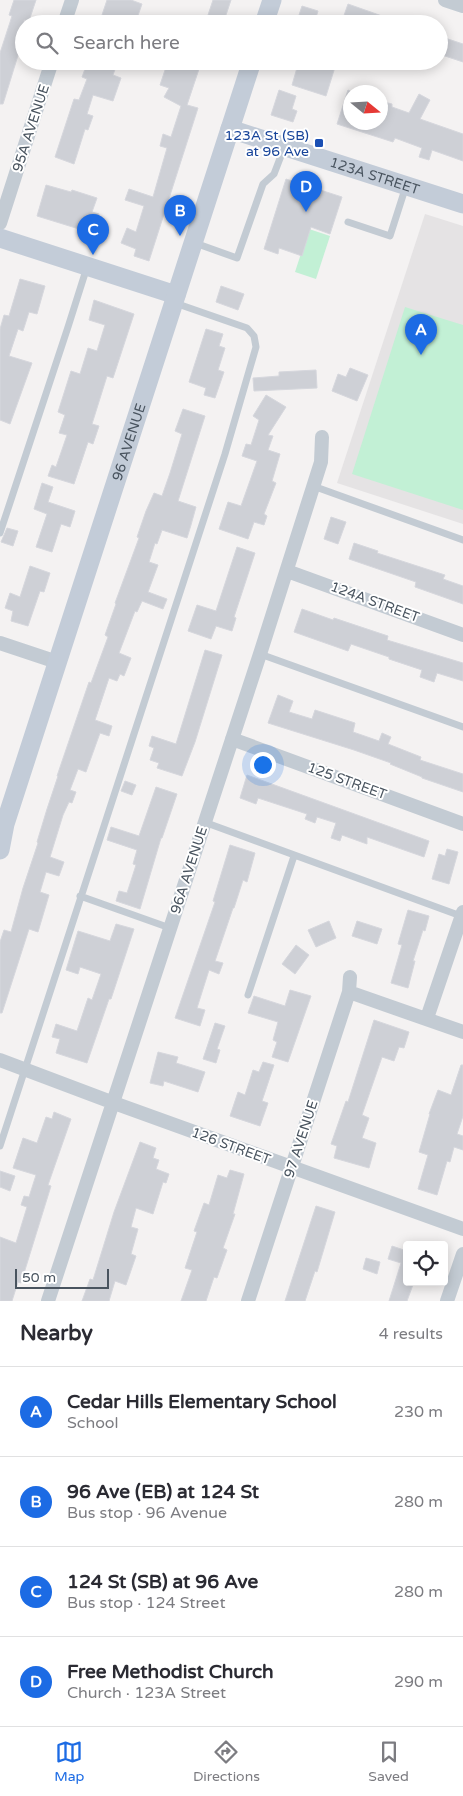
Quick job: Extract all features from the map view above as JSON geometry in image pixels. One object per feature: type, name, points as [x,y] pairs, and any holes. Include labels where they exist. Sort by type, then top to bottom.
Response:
[{"type":"main road","points":[[267,15],[272,0]]},
{"type":"main road","name":"96 AVENUE","points":[[0,850],[3,829],[249,70]]},
{"type":"main road","name":"123A STREET","points":[[230,129],[463,204]]},
{"type":"main road","points":[[0,238],[87,266],[175,299]]},
{"type":"street","points":[[67,15],[72,0]]},
{"type":"street","points":[[445,0],[463,6]]},
{"type":"street","name":"95A AVENUE","points":[[0,223],[49,70]]},
{"type":"street","name":"96A AVENUE","points":[[48,1301],[287,571],[321,462],[322,437]]},
{"type":"street","name":"124A STREET","points":[[287,571],[463,635]]},
{"type":"street","points":[[0,643],[57,662]]},
{"type":"street","name":"125 STREET","points":[[232,739],[463,824]]},
{"type":"street","points":[[427,1018],[462,914]]},
{"type":"street","name":"97 AVENUE","points":[[248,1301],[349,992],[350,977]]},
{"type":"street","points":[[349,992],[463,1032]]},
{"type":"street","name":"126 STREET","points":[[0,1060],[463,1229]]},
{"type":"street","points":[[447,1301],[463,1254]]},
{"type":"lane","points":[[193,243],[237,258],[263,184],[274,174],[284,147]]},
{"type":"lane","points":[[348,222],[390,236],[406,186]]},
{"type":"lane","points":[[0,533],[87,266]]},
{"type":"lane","points":[[0,1146],[220,470],[256,347],[254,336],[246,328],[175,299]]},
{"type":"lane","points":[[313,486],[463,540]]},
{"type":"lane","points":[[260,654],[463,727]]},
{"type":"lane","points":[[204,822],[294,856],[462,914]]},
{"type":"lane","points":[[248,995],[294,856]]},
{"type":"lane","points":[[80,896],[170,928]]},
{"type":"shaded area","points":[[425,214],[463,226],[463,524],[337,483]]},
{"type":"green space","points":[[309,229],[330,236],[316,279],[295,272]]},
{"type":"green space","points":[[405,307],[463,325],[463,510],[352,474]]},
{"type":"building","points":[[14,0],[36,0],[31,15],[15,15],[15,65],[3,104],[0,104],[0,53],[12,16],[9,15]]},
{"type":"building","points":[[107,0],[131,0],[142,4],[138,15],[102,15]]},
{"type":"building","points":[[213,0],[231,0],[226,15],[208,15]]},
{"type":"building","points":[[348,4],[379,15],[344,15]]},
{"type":"building","points":[[302,6],[318,11],[317,15],[299,15]]},
{"type":"building","points":[[448,39],[463,44],[463,62],[448,57]]},
{"type":"building","points":[[85,70],[115,70],[113,75],[121,78],[113,101],[93,95],[87,114],[93,116],[88,130],[85,129],[74,164],[55,157],[74,99],[79,100],[87,79],[82,77]]},
{"type":"building","points":[[165,70],[199,70],[187,105],[198,108],[149,261],[134,256],[136,249],[121,243],[127,228],[136,232],[144,206],[125,200],[129,189],[153,197],[167,148],[160,146],[163,134],[171,137],[181,106],[164,97],[169,88],[160,85]]},
{"type":"building","points":[[296,70],[334,70],[326,96],[292,85]]},
{"type":"building","points":[[279,90],[296,96],[292,109],[297,111],[293,122],[271,115]]},
{"type":"building","points":[[419,94],[430,100],[420,119],[463,134],[463,161],[432,150],[429,160],[419,157],[422,148],[395,138],[393,142],[356,130],[388,130],[388,103],[392,104],[392,107],[409,113]]},
{"type":"building","points":[[343,105],[343,126],[337,124]]},
{"type":"building","points":[[286,179],[342,197],[330,234],[311,227],[302,256],[279,248],[278,254],[264,249]]},
{"type":"building","points":[[46,185],[71,192],[72,190],[97,198],[92,212],[99,214],[92,233],[37,216]]},
{"type":"building","points":[[20,279],[45,286],[37,314],[29,312],[23,331],[18,329],[9,356],[32,363],[10,424],[0,420],[0,329],[4,315],[9,316]]},
{"type":"building","points":[[221,286],[244,294],[238,310],[216,302]]},
{"type":"building","points":[[94,300],[134,314],[113,378],[107,376],[92,424],[99,426],[93,444],[88,442],[74,484],[48,476],[52,465],[56,467],[67,435],[59,433],[65,415],[58,412],[71,371],[80,374],[88,348],[97,351],[105,325],[89,320]]},
{"type":"building","points":[[206,329],[223,334],[219,346],[225,348],[218,370],[224,372],[215,398],[204,395],[206,388],[189,382]]},
{"type":"building","points":[[350,368],[368,375],[357,401],[332,391],[338,374],[346,377]]},
{"type":"building","points":[[316,370],[317,388],[254,391],[253,378],[279,376],[279,372]]},
{"type":"building","points":[[266,395],[286,407],[268,435],[273,436],[268,450],[280,454],[272,481],[276,483],[264,514],[267,516],[264,525],[254,522],[248,539],[219,529],[228,502],[241,506],[257,461],[242,456],[246,444],[251,445],[259,420],[253,416]]},
{"type":"building","points":[[183,409],[205,416],[178,501],[196,507],[191,525],[187,538],[162,530],[157,544],[155,543],[149,562],[158,565],[148,592],[167,599],[163,609],[142,601],[137,612],[135,611],[119,653],[131,658],[124,676],[120,674],[117,681],[109,678],[95,720],[112,726],[109,736],[100,733],[86,772],[78,769],[70,790],[76,792],[72,803],[69,802],[63,815],[50,857],[64,862],[59,876],[46,872],[40,892],[49,895],[38,932],[29,929],[2,1013],[0,1013],[0,942],[4,930],[11,932],[57,776],[89,682],[91,683],[108,637],[105,635],[139,538],[137,537],[146,511],[154,493],[162,496],[170,473],[182,434],[175,431]]},
{"type":"building","points":[[42,483],[53,487],[48,502],[75,511],[70,527],[61,524],[52,552],[36,547],[47,514],[34,509]]},
{"type":"building","points":[[331,517],[346,522],[338,544],[324,539]]},
{"type":"building","points":[[7,528],[18,531],[13,546],[1,542]]},
{"type":"building","points":[[354,543],[378,551],[377,553],[445,575],[443,579],[463,586],[463,604],[415,587],[416,582],[349,559]]},
{"type":"building","points":[[237,547],[255,553],[234,617],[236,618],[232,631],[216,626],[211,639],[188,631],[197,605],[216,611]]},
{"type":"building","points":[[30,566],[50,573],[44,592],[40,591],[28,626],[11,621],[13,611],[5,608],[10,593],[20,597]]},
{"type":"building","points":[[302,609],[388,636],[387,640],[463,663],[463,681],[437,673],[434,682],[420,677],[422,670],[389,659],[389,657],[351,644],[348,651],[294,632]]},
{"type":"building","points":[[205,650],[222,655],[195,742],[182,776],[157,768],[159,763],[150,760],[154,748],[149,746],[152,736],[176,744]]},
{"type":"building","points":[[278,695],[293,701],[289,712],[312,719],[315,710],[355,723],[353,732],[379,741],[382,733],[391,737],[388,744],[421,757],[420,760],[463,774],[463,792],[422,778],[391,763],[268,723]]},
{"type":"building","points":[[247,775],[429,841],[424,857],[367,837],[367,844],[342,835],[340,841],[331,838],[336,823],[317,817],[315,823],[305,819],[307,814],[258,798],[256,804],[240,798]]},
{"type":"building","points":[[125,781],[136,785],[132,795],[121,791]]},
{"type":"building","points":[[156,787],[177,794],[161,838],[140,909],[116,901],[119,891],[127,893],[136,865],[133,864],[137,850],[107,840],[111,827],[139,836]]},
{"type":"building","points":[[230,845],[255,853],[247,882],[243,880],[215,961],[223,963],[219,974],[209,970],[197,1008],[205,1010],[200,1026],[175,1018],[215,902],[213,901]]},
{"type":"building","points":[[447,849],[458,852],[449,884],[432,879],[439,854],[445,856]]},
{"type":"building","points":[[408,910],[429,916],[413,961],[415,961],[408,988],[391,983],[402,945],[398,944]]},
{"type":"building","points":[[329,921],[336,938],[316,947],[308,930]]},
{"type":"building","points":[[357,921],[382,929],[377,944],[352,936]]},
{"type":"building","points":[[116,924],[134,929],[87,1063],[56,1053],[60,1039],[52,1037],[56,1024],[77,1031],[88,998],[92,1000],[101,974],[80,967],[78,974],[66,970],[78,931],[110,941]]},
{"type":"building","points":[[296,945],[309,955],[295,974],[282,964]]},
{"type":"building","points":[[290,990],[311,996],[288,1062],[272,1057],[277,1042],[273,1040],[278,1022],[248,1013],[254,996],[285,1006]]},
{"type":"building","points":[[374,1020],[409,1032],[404,1048],[399,1047],[394,1061],[382,1057],[362,1115],[369,1118],[362,1138],[376,1143],[369,1168],[334,1158],[337,1146],[331,1144],[346,1101],[348,1102]]},
{"type":"building","points":[[215,1023],[225,1026],[217,1049],[220,1050],[216,1063],[203,1059]]},
{"type":"building","points":[[158,1052],[178,1057],[176,1063],[205,1072],[198,1092],[164,1081],[163,1086],[150,1083]]},
{"type":"building","points":[[263,1062],[274,1065],[262,1101],[268,1103],[260,1126],[230,1116],[238,1092],[245,1095],[253,1070],[259,1072]]},
{"type":"building","points":[[461,1065],[463,1065],[463,1116],[457,1134],[463,1136],[463,1150],[454,1147],[450,1162],[447,1161],[437,1195],[418,1189],[428,1155],[419,1152],[429,1114],[438,1090],[451,1095]]},
{"type":"building","points":[[54,1112],[71,1119],[48,1185],[51,1186],[21,1283],[18,1282],[12,1301],[0,1301],[0,1237],[16,1243],[27,1207],[21,1205],[24,1196],[29,1197],[36,1175],[13,1168],[23,1138],[37,1143],[46,1117],[52,1119]]},
{"type":"building","points":[[140,1142],[156,1148],[153,1158],[159,1160],[156,1169],[169,1174],[166,1183],[163,1182],[153,1214],[136,1208],[131,1227],[138,1229],[131,1254],[136,1256],[126,1285],[115,1281],[109,1301],[82,1301],[90,1279],[93,1280],[114,1212]]},
{"type":"building","points":[[230,1170],[244,1174],[233,1214],[235,1214],[223,1248],[227,1250],[217,1278],[214,1277],[206,1301],[181,1301],[192,1270],[185,1268],[197,1232],[194,1231],[204,1203],[209,1205],[218,1175],[227,1178]]},
{"type":"building","points":[[0,1171],[15,1176],[10,1191],[0,1187]]},
{"type":"building","points":[[316,1206],[335,1212],[317,1272],[315,1271],[305,1301],[285,1301]]},
{"type":"building","points":[[392,1246],[403,1250],[403,1286],[413,1286],[407,1301],[389,1301],[401,1263],[388,1259]]},
{"type":"building","points":[[366,1258],[380,1262],[377,1274],[363,1269]]},
{"type":"place","name":"123A St (SB) at 96 Ave","points":[[319,143]]},
{"type":"place","name":"Free Methodist Church","points":[[306,212]]},
{"type":"place","name":"96 Ave (EB) at 124 St","points":[[180,236]]},
{"type":"place","name":"124 St (SB) at 96 Ave","points":[[93,255]]},
{"type":"place","name":"Cedar Hills Elementary School","points":[[421,355]]}]
